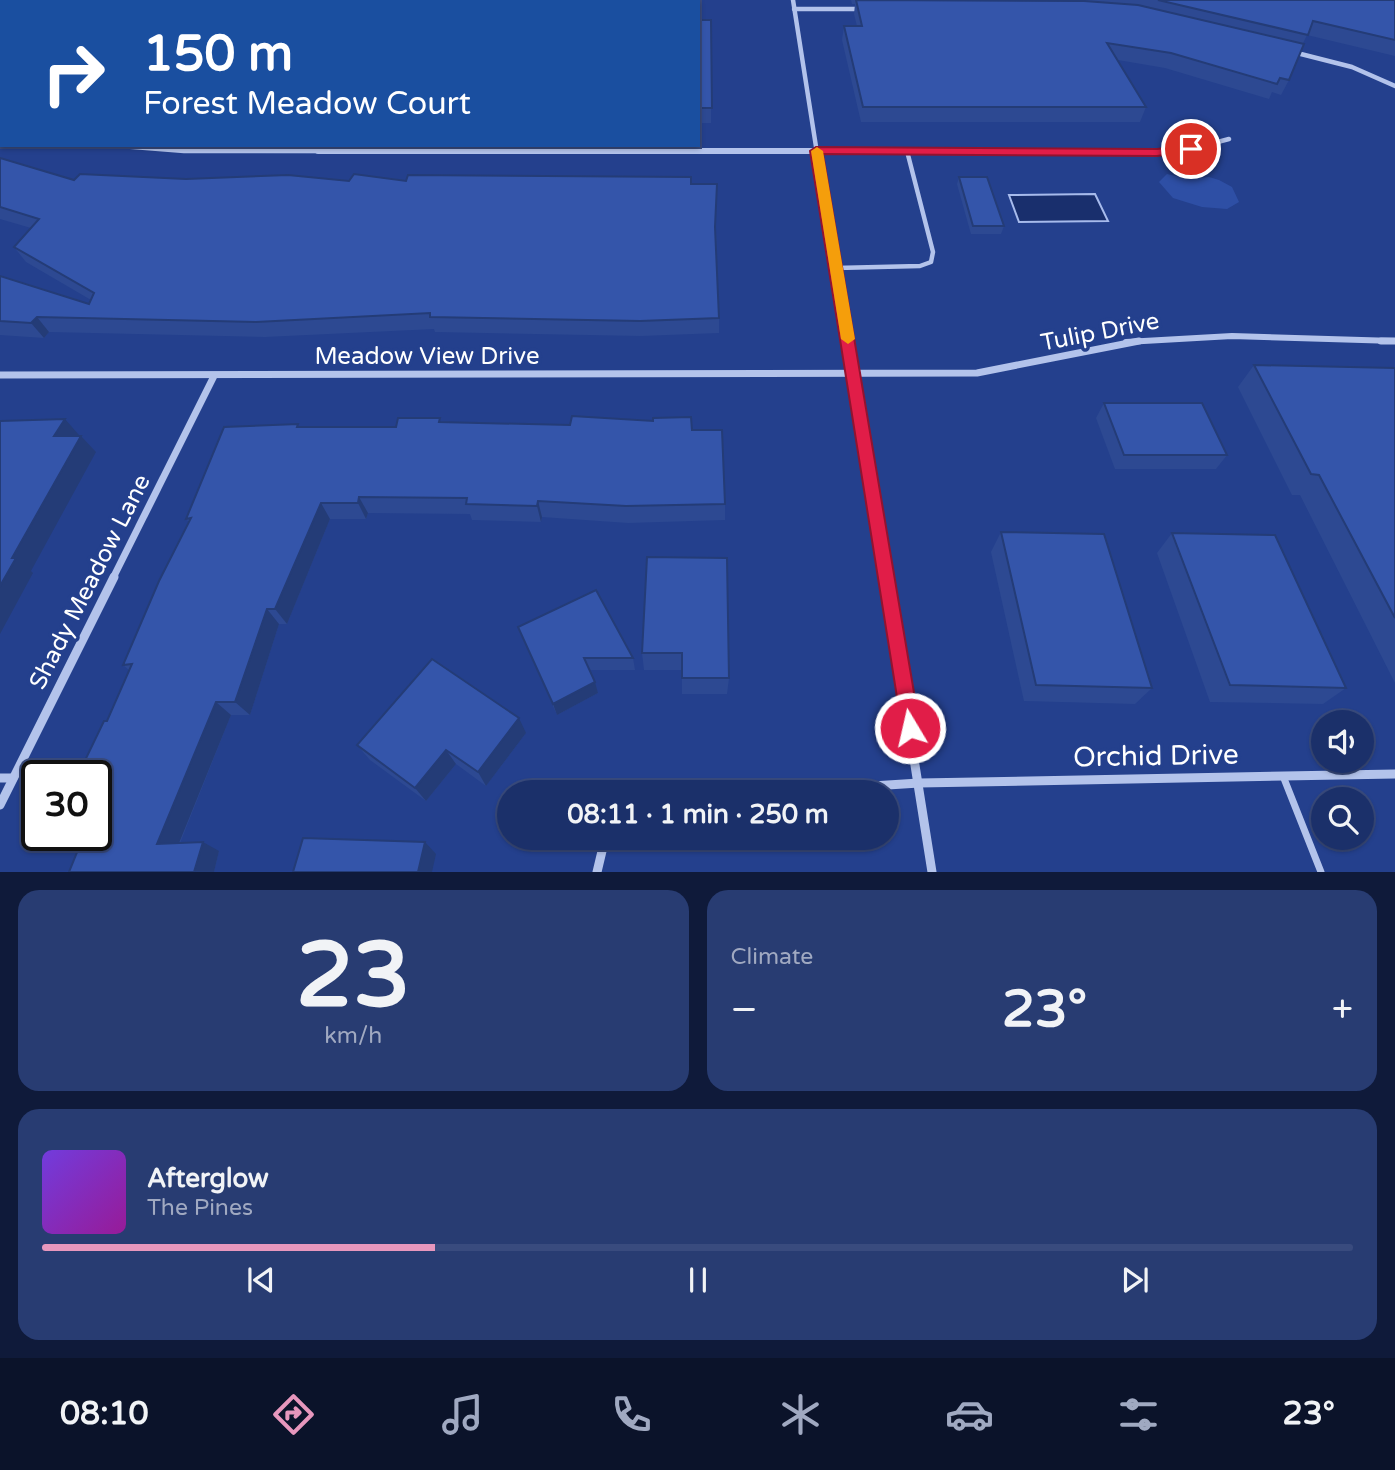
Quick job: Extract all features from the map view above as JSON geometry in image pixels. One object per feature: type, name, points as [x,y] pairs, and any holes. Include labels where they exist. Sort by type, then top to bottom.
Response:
[{"type":"street","points":[[793,0],[932,872]]},
{"type":"street","points":[[794,9],[876,9]]},
{"type":"street","points":[[1288,50],[1352,67],[1395,86]]},
{"type":"street","points":[[133,147],[184,151],[1157,152],[1191,149],[1229,139]]},
{"type":"street","name":"Tulip Drive","points":[[854,374],[977,373],[1007,370],[1096,348],[1171,338],[1226,336],[1395,341]]},
{"type":"street","name":"Meadow View Drive","points":[[0,375],[854,374]]},
{"type":"street","name":"Shady Meadow Lane","points":[[0,805],[214,376]]},
{"type":"street","name":"Orchid Drive","points":[[899,784],[1395,774]]},
{"type":"street","points":[[0,778],[13,778]]},
{"type":"street","points":[[597,872],[602,850]]},
{"type":"lane","points":[[836,268],[920,266],[931,262],[933,252],[907,151]]},
{"type":"lane","points":[[1283,776],[1321,872]]},
{"type":"shaded area","points":[[1167,174],[1189,179],[1209,177],[1219,180],[1232,187],[1239,202],[1227,209],[1202,207],[1173,198],[1159,182]]},
{"type":"shaded area","points":[[1095,194],[1108,221],[1019,222],[1009,195]]},
{"type":"building","points":[[856,0],[1084,1],[1138,5],[1304,44],[1289,80],[1280,78],[1277,84],[1171,53],[1107,43],[1146,107],[863,107],[844,26],[862,26]]},
{"type":"building","points":[[1158,0],[1395,0],[1395,40],[1313,21],[1308,35]]},
{"type":"building","points":[[700,20],[711,20],[712,108],[700,108]]},
{"type":"building","points":[[0,158],[74,180],[80,174],[186,179],[288,175],[349,181],[354,174],[406,181],[408,175],[691,177],[691,184],[717,184],[715,227],[719,318],[640,321],[430,317],[430,313],[256,322],[37,317],[31,323],[0,321],[0,276],[89,304],[94,293],[14,247],[39,219],[0,207]]},
{"type":"building","points":[[959,177],[987,177],[1004,226],[973,226]]},
{"type":"building","points":[[1254,365],[1395,368],[1395,618],[1319,475],[1311,474]]},
{"type":"building","points":[[1104,403],[1202,403],[1227,455],[1124,455]]},
{"type":"building","points":[[572,416],[653,421],[653,418],[691,417],[692,430],[722,430],[725,504],[626,506],[538,501],[537,506],[466,504],[467,498],[359,497],[358,503],[321,503],[275,609],[267,609],[235,702],[216,702],[157,844],[203,842],[194,872],[69,872],[78,851],[112,851],[112,760],[85,760],[104,721],[107,721],[132,664],[123,665],[159,581],[191,518],[186,519],[224,427],[298,424],[297,427],[396,427],[398,418],[440,418],[439,422],[570,425]]},
{"type":"building","points":[[65,419],[54,436],[81,436],[12,558],[16,558],[0,586],[0,421]]},
{"type":"building","points":[[1001,532],[1104,534],[1152,688],[1036,685]]},
{"type":"building","points":[[1172,533],[1275,535],[1346,688],[1230,685]]},
{"type":"building","points":[[647,557],[727,558],[729,678],[682,678],[682,653],[642,653]]},
{"type":"building","points":[[596,590],[633,658],[584,658],[595,682],[553,704],[518,627]]},
{"type":"building","points":[[432,659],[519,718],[478,772],[446,750],[415,788],[357,745]]},
{"type":"building","points":[[303,838],[425,842],[418,872],[293,872]]},
{"type":"slow traffic","points":[[817,151],[848,339]]},
{"type":"route","points":[[910,728],[816,151],[1157,152],[1191,149]]}]
